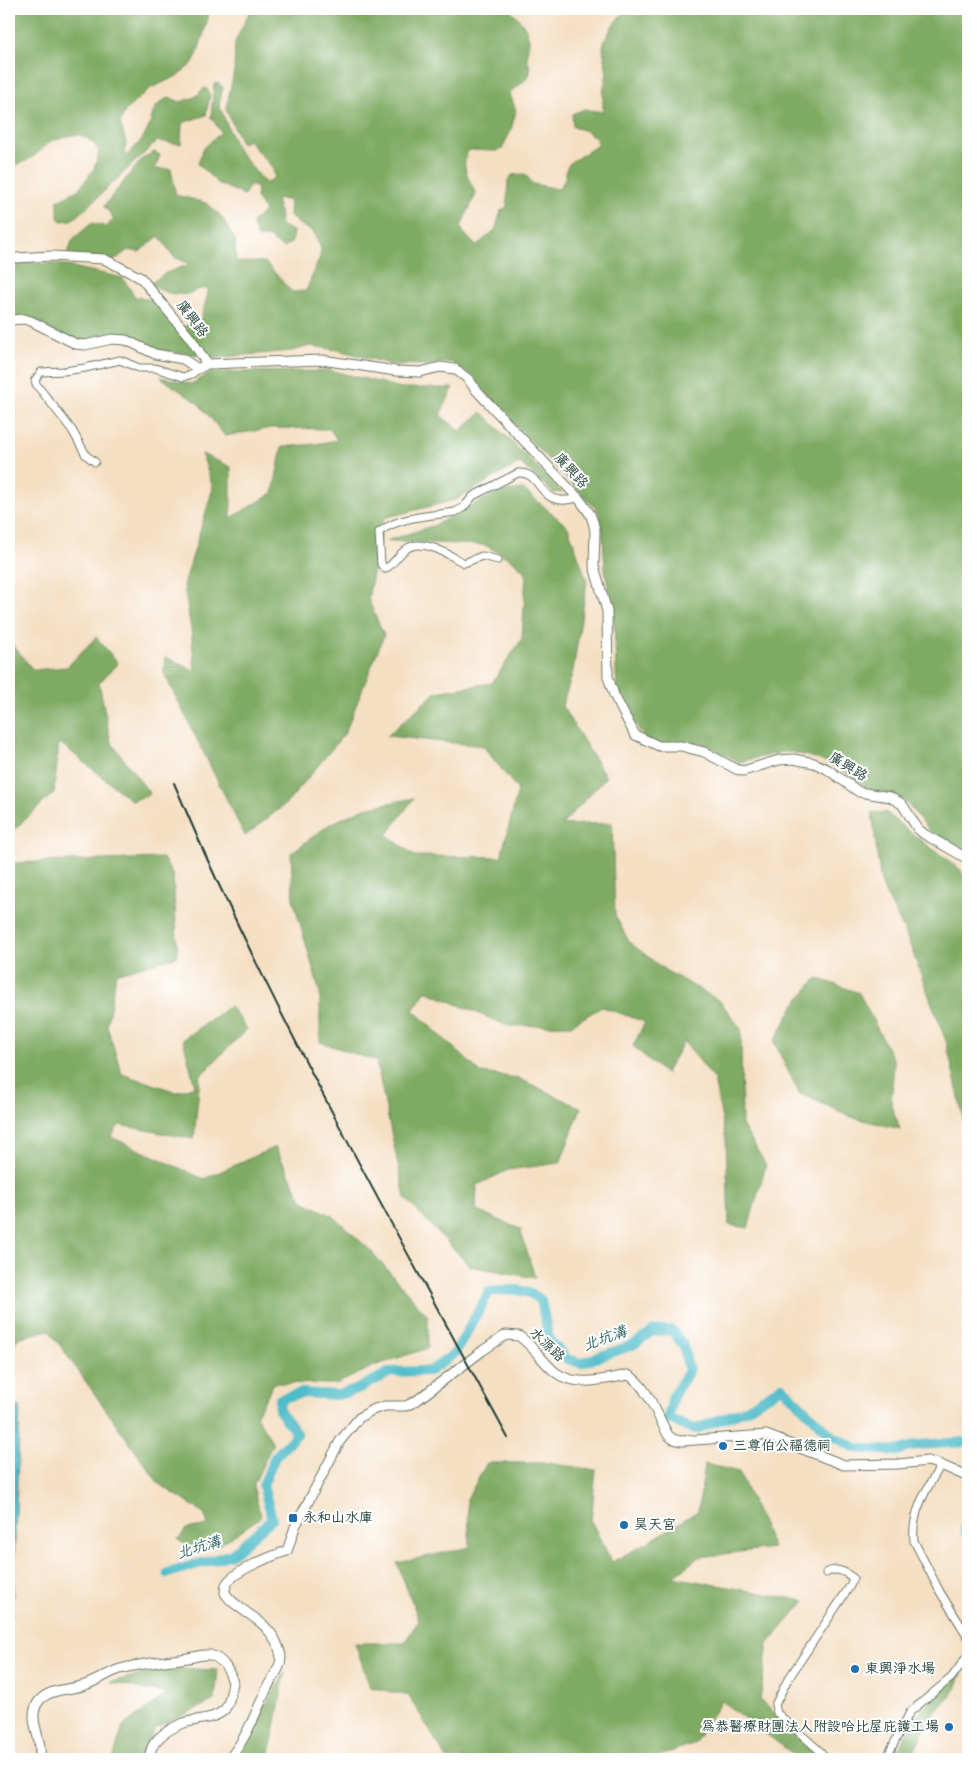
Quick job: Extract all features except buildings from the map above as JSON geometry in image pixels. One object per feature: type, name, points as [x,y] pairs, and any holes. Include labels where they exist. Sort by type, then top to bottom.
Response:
[{"type":"street","name":"廣興路","points":[[9,256],[17,258],[71,257],[104,259],[141,278],[191,339],[203,367],[322,360],[396,371],[420,372],[440,367],[456,369],[468,379],[477,391],[578,498],[590,514],[595,531],[594,566],[607,611],[608,678],[614,695],[635,735],[659,746],[681,746],[704,752],[736,769],[743,770],[779,760],[793,759],[814,762],[859,792],[890,797],[902,804],[918,829],[968,859]]},
{"type":"street","points":[[9,320],[24,319],[31,321],[76,344],[85,345],[112,339],[126,340],[155,354],[183,359],[203,367]]},
{"type":"street","points":[[95,462],[86,455],[72,430],[36,384],[35,380],[40,372],[85,368],[120,360],[139,368],[155,368],[183,376],[192,374],[203,367]]},
{"type":"street","points":[[498,560],[482,556],[464,563],[431,546],[413,546],[406,549],[393,564],[385,568],[381,564],[380,532],[389,524],[399,521],[455,512],[463,508],[472,496],[518,473],[524,472],[532,476],[548,496],[558,501],[565,502],[578,498]]},
{"type":"street","name":"水源路","points":[[229,1759],[249,1729],[268,1686],[278,1669],[281,1658],[269,1631],[261,1622],[229,1600],[225,1593],[226,1584],[232,1577],[269,1557],[287,1551],[295,1526],[336,1450],[359,1418],[372,1410],[385,1406],[406,1406],[416,1401],[506,1335],[519,1336],[556,1372],[565,1378],[580,1381],[628,1375],[634,1378],[642,1385],[668,1434],[674,1439],[681,1441],[766,1435],[844,1465],[928,1462],[941,1465],[968,1477]]},
{"type":"street","points":[[941,1465],[919,1506],[913,1532],[914,1541],[940,1592],[968,1638]]},
{"type":"street","points":[[825,1759],[821,1752],[777,1713],[775,1705],[787,1681],[850,1586],[853,1578],[844,1571],[832,1570],[826,1573]]},
{"type":"street","points":[[39,1759],[41,1745],[34,1724],[34,1716],[40,1699],[47,1694],[87,1685],[119,1670],[146,1664],[208,1655],[219,1660],[227,1669],[233,1683],[225,1709],[216,1716],[181,1724],[156,1740],[149,1753],[150,1759]]},
{"type":"street","points":[[886,1759],[910,1712],[952,1677],[968,1655]]},
{"type":"green space","points":[[9,9],[210,9],[197,55],[192,64],[177,76],[149,89],[125,111],[120,123],[126,142],[124,155],[127,155],[147,131],[155,108],[169,97],[180,102],[195,97],[204,88],[207,89],[210,95],[206,115],[182,123],[181,144],[157,141],[79,215],[71,220],[61,221],[58,218],[58,200],[78,190],[94,169],[99,152],[94,144],[86,138],[73,135],[52,140],[27,160],[9,165]]},
{"type":"green space","points":[[251,9],[508,9],[519,19],[525,27],[528,36],[527,55],[530,73],[510,93],[516,111],[511,130],[502,149],[496,151],[469,150],[465,161],[466,172],[476,194],[461,226],[463,232],[476,246],[495,230],[501,211],[507,207],[508,180],[512,175],[525,174],[533,184],[559,189],[565,179],[567,167],[571,162],[598,145],[596,138],[586,131],[573,127],[572,114],[584,109],[603,112],[603,93],[607,73],[603,48],[604,42],[613,25],[627,9],[968,9],[968,856],[936,838],[903,799],[871,790],[841,769],[815,758],[787,751],[739,762],[702,743],[688,741],[655,746],[644,738],[617,692],[614,622],[605,570],[602,524],[598,511],[483,391],[474,377],[450,362],[427,365],[390,364],[338,350],[310,346],[292,351],[213,358],[187,353],[154,351],[144,343],[125,335],[88,341],[70,340],[9,316],[9,262],[59,264],[123,278],[135,297],[162,302],[179,329],[201,319],[209,289],[200,289],[187,294],[172,294],[149,284],[166,273],[190,264],[174,257],[159,236],[139,252],[128,250],[112,262],[66,256],[73,239],[92,223],[106,227],[114,219],[104,206],[142,159],[154,152],[160,155],[155,169],[171,169],[176,195],[206,203],[221,216],[235,240],[236,262],[265,262],[292,292],[306,291],[320,257],[321,248],[313,232],[296,222],[289,214],[290,201],[276,198],[280,225],[293,231],[292,242],[283,248],[268,237],[257,237],[252,222],[265,211],[256,198],[257,188],[250,185],[244,195],[217,183],[198,164],[203,149],[221,132],[211,117],[214,84],[218,83],[223,87],[219,105],[237,149],[265,183],[268,183],[275,177],[271,166],[256,150],[250,140],[241,143],[226,109],[234,72],[235,42]]},
{"type":"green space","points":[[333,371],[402,388],[453,388],[440,415],[460,431],[482,412],[562,492],[553,493],[520,463],[455,500],[384,518],[368,599],[384,635],[345,733],[288,802],[245,836],[164,673],[165,657],[195,671],[184,585],[213,488],[202,454],[231,467],[231,518],[273,493],[282,447],[337,440],[330,429],[271,428],[225,436],[199,404],[160,377],[191,384],[213,372]]},
{"type":"green space","points":[[523,489],[568,527],[587,581],[573,671],[562,706],[606,777],[562,825],[612,823],[615,915],[629,942],[665,970],[720,1001],[741,1029],[742,1125],[766,1165],[748,1228],[729,1225],[726,1140],[714,1079],[684,1041],[665,1074],[633,1046],[645,1022],[602,1007],[571,1025],[508,1026],[426,991],[413,1010],[481,1073],[518,1078],[581,1108],[560,1163],[508,1170],[477,1185],[476,1210],[520,1229],[535,1278],[470,1266],[405,1198],[376,1061],[320,1042],[320,993],[293,899],[291,853],[330,824],[365,808],[414,798],[387,835],[415,856],[501,857],[518,790],[483,746],[387,736],[436,692],[492,683],[522,639],[526,573],[512,560],[485,545],[386,541],[435,525],[498,492]]},
{"type":"green space","points":[[96,637],[118,663],[99,683],[111,742],[150,794],[132,801],[59,742],[54,793],[9,834],[9,640],[33,670],[67,667]]},
{"type":"green space","points":[[872,812],[887,813],[960,869],[968,885],[968,1157],[962,1111],[946,1041],[905,932],[881,884]]},
{"type":"green space","points":[[163,858],[173,876],[178,956],[116,974],[107,1026],[122,1074],[177,1092],[195,1086],[183,1039],[230,1006],[247,1029],[200,1076],[194,1139],[119,1125],[111,1137],[204,1179],[275,1147],[303,1201],[333,1216],[370,1250],[428,1316],[428,1348],[377,1365],[336,1384],[274,1383],[256,1416],[273,1443],[253,1486],[261,1517],[221,1544],[195,1551],[178,1540],[186,1529],[208,1525],[204,1513],[159,1484],[49,1330],[18,1338],[9,1352],[9,863]]},
{"type":"green space","points":[[817,978],[859,993],[894,1061],[891,1105],[900,1129],[854,1118],[799,1093],[774,1042],[795,1004]]},
{"type":"green space","points":[[487,1463],[546,1463],[596,1470],[591,1521],[612,1562],[698,1511],[705,1464],[739,1472],[773,1548],[699,1557],[673,1577],[805,1601],[768,1644],[760,1700],[825,1759],[800,1759],[721,1701],[695,1743],[651,1759],[447,1759],[409,1696],[370,1687],[355,1643],[404,1643],[419,1620],[397,1563],[470,1547],[467,1499]]},
{"type":"green space","points":[[171,1668],[218,1670],[215,1700],[155,1728],[141,1759],[113,1759],[123,1726],[167,1694],[110,1682]]},
{"type":"green space","points":[[963,1669],[956,1689],[929,1719],[911,1759],[894,1759],[904,1738],[923,1708]]},
{"type":"green space","points":[[285,1673],[269,1759],[232,1759]]},
{"type":"water","points":[[20,1406],[12,1616],[9,1616],[9,1410]]},
{"type":"waterway","name":"北坑溝","points":[[168,1573],[232,1554],[272,1519],[263,1485],[275,1457],[297,1434],[279,1410],[280,1399],[301,1393],[338,1395],[356,1390],[390,1372],[430,1371],[455,1353],[489,1292],[516,1290],[528,1293],[541,1300],[549,1340],[567,1359],[581,1363],[633,1345],[653,1331],[672,1330],[683,1345],[689,1371],[673,1396],[668,1418],[682,1425],[696,1429],[745,1410],[782,1387],[831,1435],[856,1448],[897,1451],[917,1445],[968,1442]]},
{"type":"waterway","name":"北坑溝","points":[[968,1513],[965,1530],[968,1536]]},
{"type":"railway","points":[[174,783],[220,887],[288,1027],[360,1165],[508,1438]]},
{"type":"place","name":"三尊伯公福德祠","points":[[723,1446]]},
{"type":"place","name":"永和山水庫","points":[[293,1518]]},
{"type":"place","name":"昊天宮","points":[[624,1525]]},
{"type":"place","name":"東興淨水場","points":[[855,1669]]},
{"type":"place","name":"為恭醫療財團法人附設哈比屋庇護工場","points":[[949,1727]]}]
